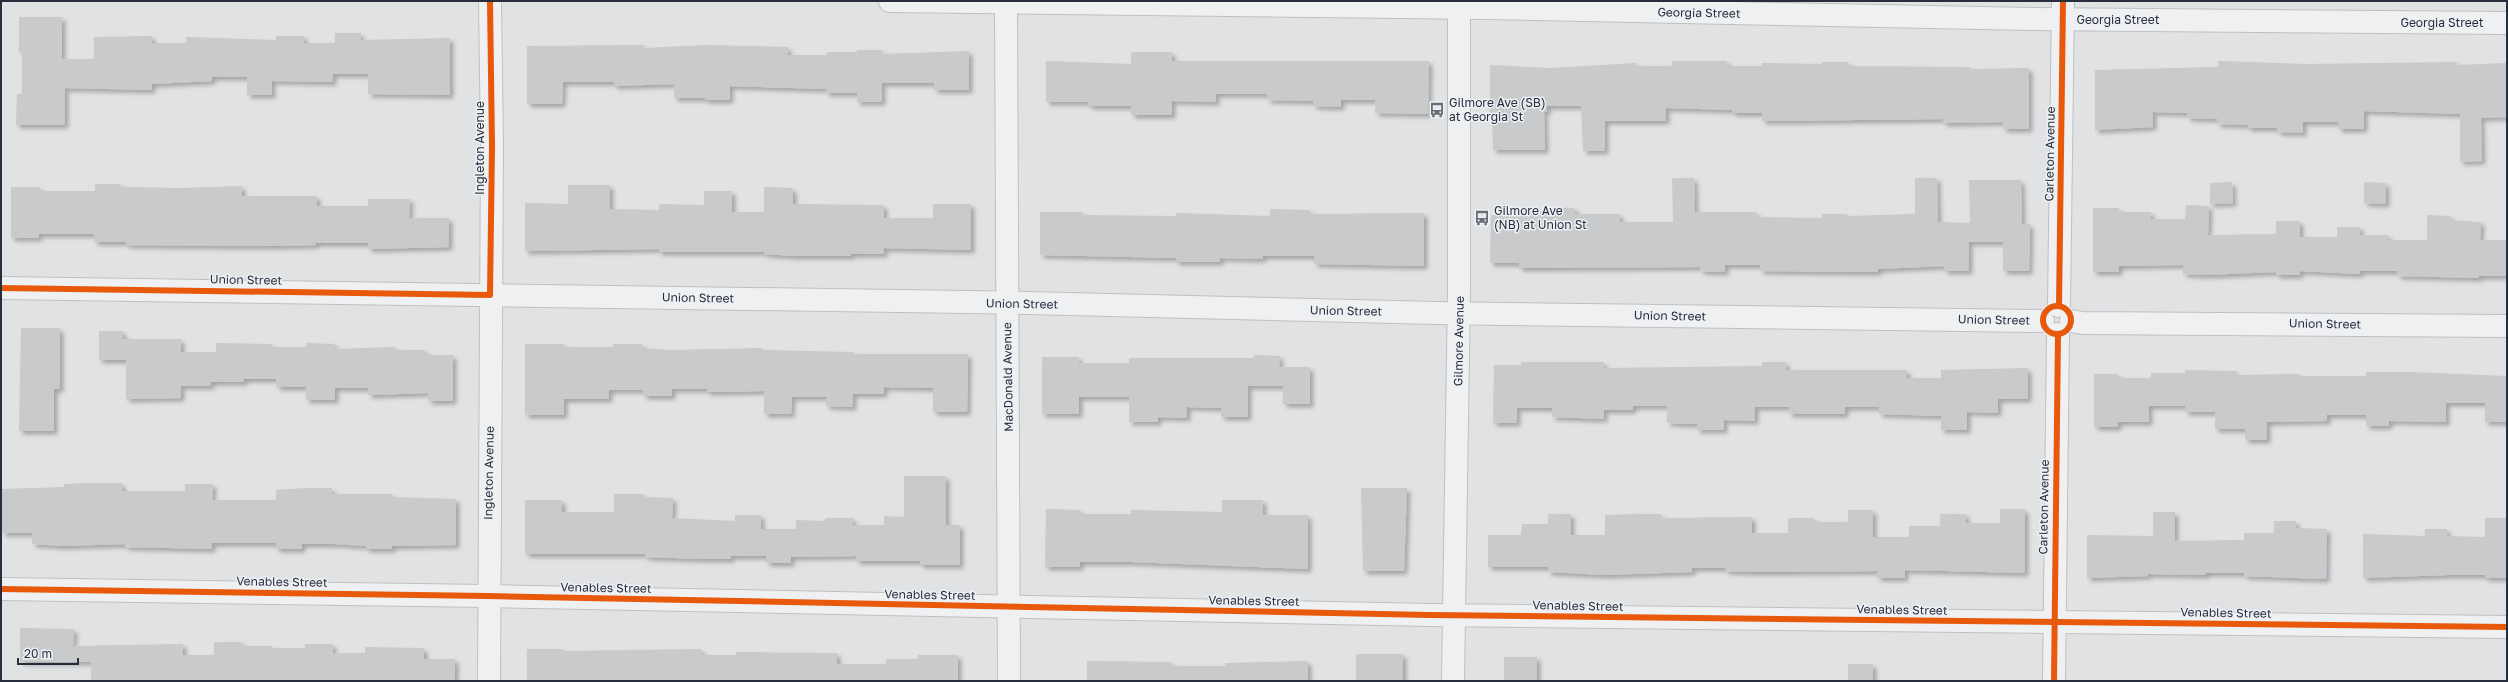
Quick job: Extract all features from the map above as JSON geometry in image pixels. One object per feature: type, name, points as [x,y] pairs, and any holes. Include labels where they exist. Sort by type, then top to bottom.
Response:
[{"type":"street","name":"Ingleton Avenue","points":[[489,681],[488,596],[492,146],[490,1]]},
{"type":"street","name":"Georgia Street","points":[[890,1],[1459,4],[2062,10],[2507,23]]},
{"type":"street","name":"MacDonald Avenue","points":[[1006,2],[1009,681]]},
{"type":"street","name":"Gilmore Avenue","points":[[1453,681],[1459,314],[1459,4]]},
{"type":"street","name":"Carleton Avenue","points":[[2054,681],[2053,622],[2062,10]]},
{"type":"street","name":"Union Street","points":[[1,288],[1007,303],[1459,314],[2507,326]]},
{"type":"street","name":"Venables Street","points":[[1,589],[488,596],[1009,608],[1453,615],[2507,627]]},
{"type":"building","points":[[19,17],[62,17],[62,59],[94,59],[94,37],[152,36],[152,43],[186,43],[186,37],[276,40],[276,36],[304,36],[304,43],[335,43],[335,33],[361,33],[361,40],[450,38],[450,95],[368,94],[368,74],[333,74],[333,82],[272,81],[272,95],[247,95],[247,77],[212,77],[212,81],[152,84],[152,90],[65,88],[65,125],[16,125],[17,94],[22,94],[22,52],[19,52]]},
{"type":"building","points":[[644,45],[644,48],[705,45],[788,47],[788,55],[827,55],[827,52],[857,52],[857,50],[882,50],[882,54],[969,51],[969,90],[934,90],[934,83],[882,83],[882,102],[857,102],[857,93],[826,93],[826,89],[730,86],[730,100],[705,100],[705,98],[674,98],[674,84],[614,86],[614,82],[563,82],[562,104],[527,104],[527,46]]},
{"type":"building","points":[[1131,52],[1172,52],[1172,61],[1429,61],[1428,114],[1375,113],[1375,100],[1341,100],[1341,107],[1313,106],[1313,101],[1267,100],[1267,94],[1216,94],[1216,102],[1172,101],[1172,115],[1131,115],[1131,106],[1088,106],[1088,102],[1046,102],[1046,61],[1131,64]]},
{"type":"building","points":[[1672,61],[1727,61],[1727,66],[1762,66],[1762,63],[1822,64],[1822,62],[1848,62],[1848,66],[1971,67],[1970,69],[2029,68],[2029,129],[2003,129],[2003,122],[1943,123],[1943,119],[1762,121],[1762,113],[1732,113],[1732,110],[1666,108],[1666,121],[1605,121],[1605,151],[1583,151],[1581,106],[1547,106],[1547,112],[1544,111],[1545,150],[1493,150],[1492,118],[1490,118],[1490,65],[1551,68],[1636,63],[1636,66],[1672,66]]},
{"type":"building","points":[[2218,61],[2305,64],[2457,62],[2457,65],[2507,63],[2507,117],[2481,118],[2482,161],[2460,162],[2460,114],[2364,111],[2364,129],[2338,129],[2338,122],[2303,122],[2303,133],[2277,132],[2277,128],[2248,128],[2248,125],[2217,124],[2217,119],[2187,118],[2187,113],[2153,112],[2153,127],[2095,130],[2095,70],[2218,67]]},
{"type":"building","points":[[1672,178],[1694,178],[1695,212],[1756,212],[1756,217],[1822,218],[1822,214],[1847,214],[1847,216],[1915,214],[1915,178],[1937,178],[1938,222],[1970,223],[1969,180],[2021,180],[2022,224],[2030,224],[2029,271],[2003,271],[2003,242],[1969,242],[1969,271],[1944,271],[1944,266],[1878,269],[1878,272],[1760,271],[1760,265],[1725,265],[1725,272],[1700,271],[1700,267],[1519,268],[1519,263],[1490,263],[1491,215],[1519,215],[1519,211],[1549,211],[1549,208],[1575,208],[1575,214],[1620,214],[1620,222],[1673,222]]},
{"type":"building","points":[[2232,182],[2233,203],[2210,204],[2210,183]]},
{"type":"building","points":[[2364,182],[2386,183],[2386,204],[2364,203]]},
{"type":"building","points":[[95,184],[121,184],[121,187],[182,188],[242,186],[242,196],[317,196],[317,206],[368,206],[368,199],[410,199],[409,218],[449,218],[449,247],[368,249],[368,243],[316,243],[316,245],[273,246],[126,245],[126,242],[94,242],[94,234],[39,234],[39,238],[11,238],[11,187],[40,187],[40,191],[95,191]]},
{"type":"building","points":[[568,185],[610,185],[610,209],[659,210],[659,204],[704,205],[704,191],[732,191],[732,212],[764,212],[764,187],[793,188],[793,204],[884,205],[884,218],[933,218],[933,204],[971,204],[971,250],[884,248],[884,254],[851,254],[851,256],[796,256],[764,254],[764,252],[659,252],[659,249],[525,251],[525,203],[568,204]]},
{"type":"building","points":[[2186,205],[2209,206],[2208,235],[2276,234],[2276,221],[2300,221],[2300,237],[2337,237],[2337,227],[2360,227],[2360,235],[2388,235],[2388,240],[2427,240],[2427,215],[2450,216],[2450,220],[2481,222],[2480,240],[2507,240],[2507,276],[2479,276],[2479,278],[2397,276],[2397,271],[2360,271],[2360,274],[2300,271],[2300,275],[2276,275],[2276,272],[2206,275],[2183,274],[2183,265],[2119,266],[2119,272],[2093,272],[2093,208],[2119,208],[2119,212],[2151,212],[2151,219],[2185,219]]},
{"type":"building","points":[[1270,209],[1310,210],[1310,214],[1424,213],[1424,266],[1314,264],[1314,256],[1263,256],[1263,259],[1220,258],[1220,262],[1176,262],[1176,258],[1040,255],[1040,212],[1082,212],[1082,215],[1176,216],[1176,213],[1270,216]]},
{"type":"building","points":[[21,328],[60,328],[60,389],[54,389],[54,431],[19,431]]},
{"type":"building","points":[[99,331],[123,331],[123,339],[181,339],[181,352],[216,352],[216,343],[272,344],[272,347],[306,347],[306,343],[335,344],[335,349],[395,347],[395,350],[425,350],[425,355],[453,355],[453,401],[428,401],[428,393],[368,395],[368,388],[335,388],[335,400],[306,400],[306,387],[276,387],[276,379],[244,379],[244,382],[211,382],[211,386],[181,386],[181,398],[126,399],[126,360],[99,360]]},
{"type":"building","points":[[525,344],[564,344],[564,347],[613,347],[613,344],[642,344],[642,348],[672,350],[762,348],[762,350],[853,352],[853,354],[968,354],[967,412],[933,412],[933,388],[884,387],[884,394],[853,394],[853,407],[826,406],[826,397],[792,397],[791,414],[764,414],[764,391],[707,392],[707,389],[672,389],[672,396],[643,396],[643,390],[609,390],[609,399],[564,399],[564,415],[525,415]]},
{"type":"building","points":[[1254,355],[1280,356],[1279,367],[1310,367],[1310,404],[1283,404],[1283,386],[1248,386],[1248,417],[1221,417],[1221,408],[1187,407],[1187,418],[1158,417],[1158,422],[1129,422],[1129,397],[1079,397],[1079,414],[1042,414],[1042,357],[1079,357],[1079,363],[1129,363],[1129,358],[1254,358]]},
{"type":"building","points":[[1521,362],[1604,362],[1604,368],[1762,366],[1762,362],[1786,362],[1786,370],[1907,370],[1907,378],[1941,378],[1941,370],[2028,368],[2028,399],[1998,399],[1998,413],[1967,412],[1967,430],[1941,430],[1941,416],[1879,414],[1879,407],[1845,407],[1845,414],[1789,414],[1789,407],[1755,407],[1755,421],[1724,420],[1724,430],[1697,430],[1697,424],[1667,423],[1667,406],[1633,406],[1633,410],[1604,410],[1604,419],[1552,417],[1552,408],[1517,408],[1517,423],[1493,423],[1494,365],[1521,365]]},
{"type":"building","points":[[2185,370],[2236,371],[2236,375],[2299,374],[2299,376],[2366,376],[2366,372],[2408,372],[2507,376],[2507,422],[2485,422],[2485,403],[2446,403],[2446,422],[2389,421],[2389,426],[2366,426],[2366,415],[2327,415],[2327,421],[2267,422],[2267,440],[2245,440],[2245,429],[2215,429],[2215,412],[2185,412],[2185,406],[2149,406],[2149,422],[2118,422],[2118,427],[2094,427],[2094,374],[2118,374],[2118,378],[2151,378],[2151,373],[2185,373]]},
{"type":"building","points":[[904,476],[946,476],[946,525],[960,525],[960,565],[920,565],[920,561],[856,561],[856,556],[791,557],[791,563],[766,563],[766,556],[731,556],[731,559],[704,559],[645,557],[645,554],[525,554],[525,500],[562,500],[562,512],[614,512],[614,494],[643,494],[643,497],[673,498],[672,518],[735,521],[735,515],[761,515],[761,529],[796,529],[796,520],[825,521],[825,518],[853,518],[853,525],[884,525],[884,516],[904,517]]},
{"type":"building","points":[[122,483],[122,491],[185,491],[185,484],[213,484],[212,500],[276,500],[276,490],[306,488],[332,488],[332,494],[392,494],[392,497],[456,499],[456,545],[392,546],[392,549],[366,549],[366,546],[335,544],[302,544],[302,549],[276,549],[276,543],[212,543],[212,549],[125,547],[125,544],[63,546],[32,544],[32,533],[2,533],[2,489],[64,487],[64,484]]},
{"type":"building","points":[[1361,488],[1407,488],[1404,571],[1363,571]]},
{"type":"building","points":[[1222,500],[1263,500],[1263,515],[1308,515],[1308,569],[1131,562],[1080,562],[1080,567],[1045,567],[1046,509],[1080,510],[1080,514],[1131,514],[1131,510],[1222,512]]},
{"type":"building","points":[[2000,509],[2025,509],[2025,573],[1905,570],[1905,578],[1877,578],[1877,571],[1756,572],[1725,571],[1725,568],[1692,568],[1692,572],[1605,575],[1548,572],[1548,567],[1488,567],[1488,535],[1521,535],[1522,524],[1548,524],[1548,514],[1571,514],[1571,535],[1605,535],[1605,515],[1635,514],[1661,514],[1661,518],[1752,517],[1752,533],[1788,533],[1788,518],[1814,518],[1814,522],[1848,522],[1848,510],[1873,510],[1873,537],[1909,537],[1909,526],[1940,526],[1940,514],[1966,514],[1966,523],[2000,523]]},
{"type":"building","points":[[2153,512],[2175,512],[2175,541],[2244,540],[2244,533],[2274,533],[2274,521],[2296,521],[2296,528],[2327,529],[2326,579],[2244,576],[2244,573],[2206,573],[2206,575],[2148,574],[2148,576],[2087,578],[2087,535],[2153,536]]},
{"type":"building","points":[[2485,518],[2507,518],[2507,578],[2485,578],[2485,575],[2447,575],[2363,578],[2363,534],[2425,536],[2425,529],[2447,529],[2447,536],[2485,537]]},
{"type":"building","points":[[20,628],[74,629],[73,646],[183,644],[183,655],[214,655],[214,642],[242,642],[242,646],[272,646],[272,648],[305,648],[305,644],[333,644],[333,653],[365,653],[365,647],[424,648],[424,659],[455,659],[455,681],[91,680],[91,662],[20,662]]},
{"type":"building","points":[[527,649],[563,649],[563,651],[701,649],[701,655],[736,655],[736,652],[837,653],[837,664],[886,664],[886,659],[918,659],[918,655],[958,655],[958,681],[527,681]]},
{"type":"building","points":[[1356,654],[1403,654],[1403,681],[1356,681]]},
{"type":"building","points":[[1504,657],[1537,657],[1537,681],[1504,681]]},
{"type":"building","points":[[1087,661],[1171,662],[1171,666],[1225,666],[1225,663],[1308,661],[1308,681],[1087,681]]},
{"type":"building","points":[[1848,664],[1873,664],[1873,681],[1848,681]]},
{"type":"cycle path","points":[[1,288],[490,295],[492,146],[490,1]]},
{"type":"cycle path","points":[[2059,306],[2063,1]]},
{"type":"cycle path","points":[[2057,306],[2067,310],[2071,320],[2067,330],[2057,334],[2047,330],[2043,320],[2047,310],[2057,306]]},
{"type":"cycle path","points":[[2054,681],[2058,334]]},
{"type":"cycle path","points":[[1,589],[488,596],[1430,615],[2507,627]]},
{"type":"place","name":"Gilmore Ave (SB) at Georgia St","points":[[1437,110]]},
{"type":"place","name":"Gilmore Ave (NB) at Union St","points":[[1482,218]]}]
